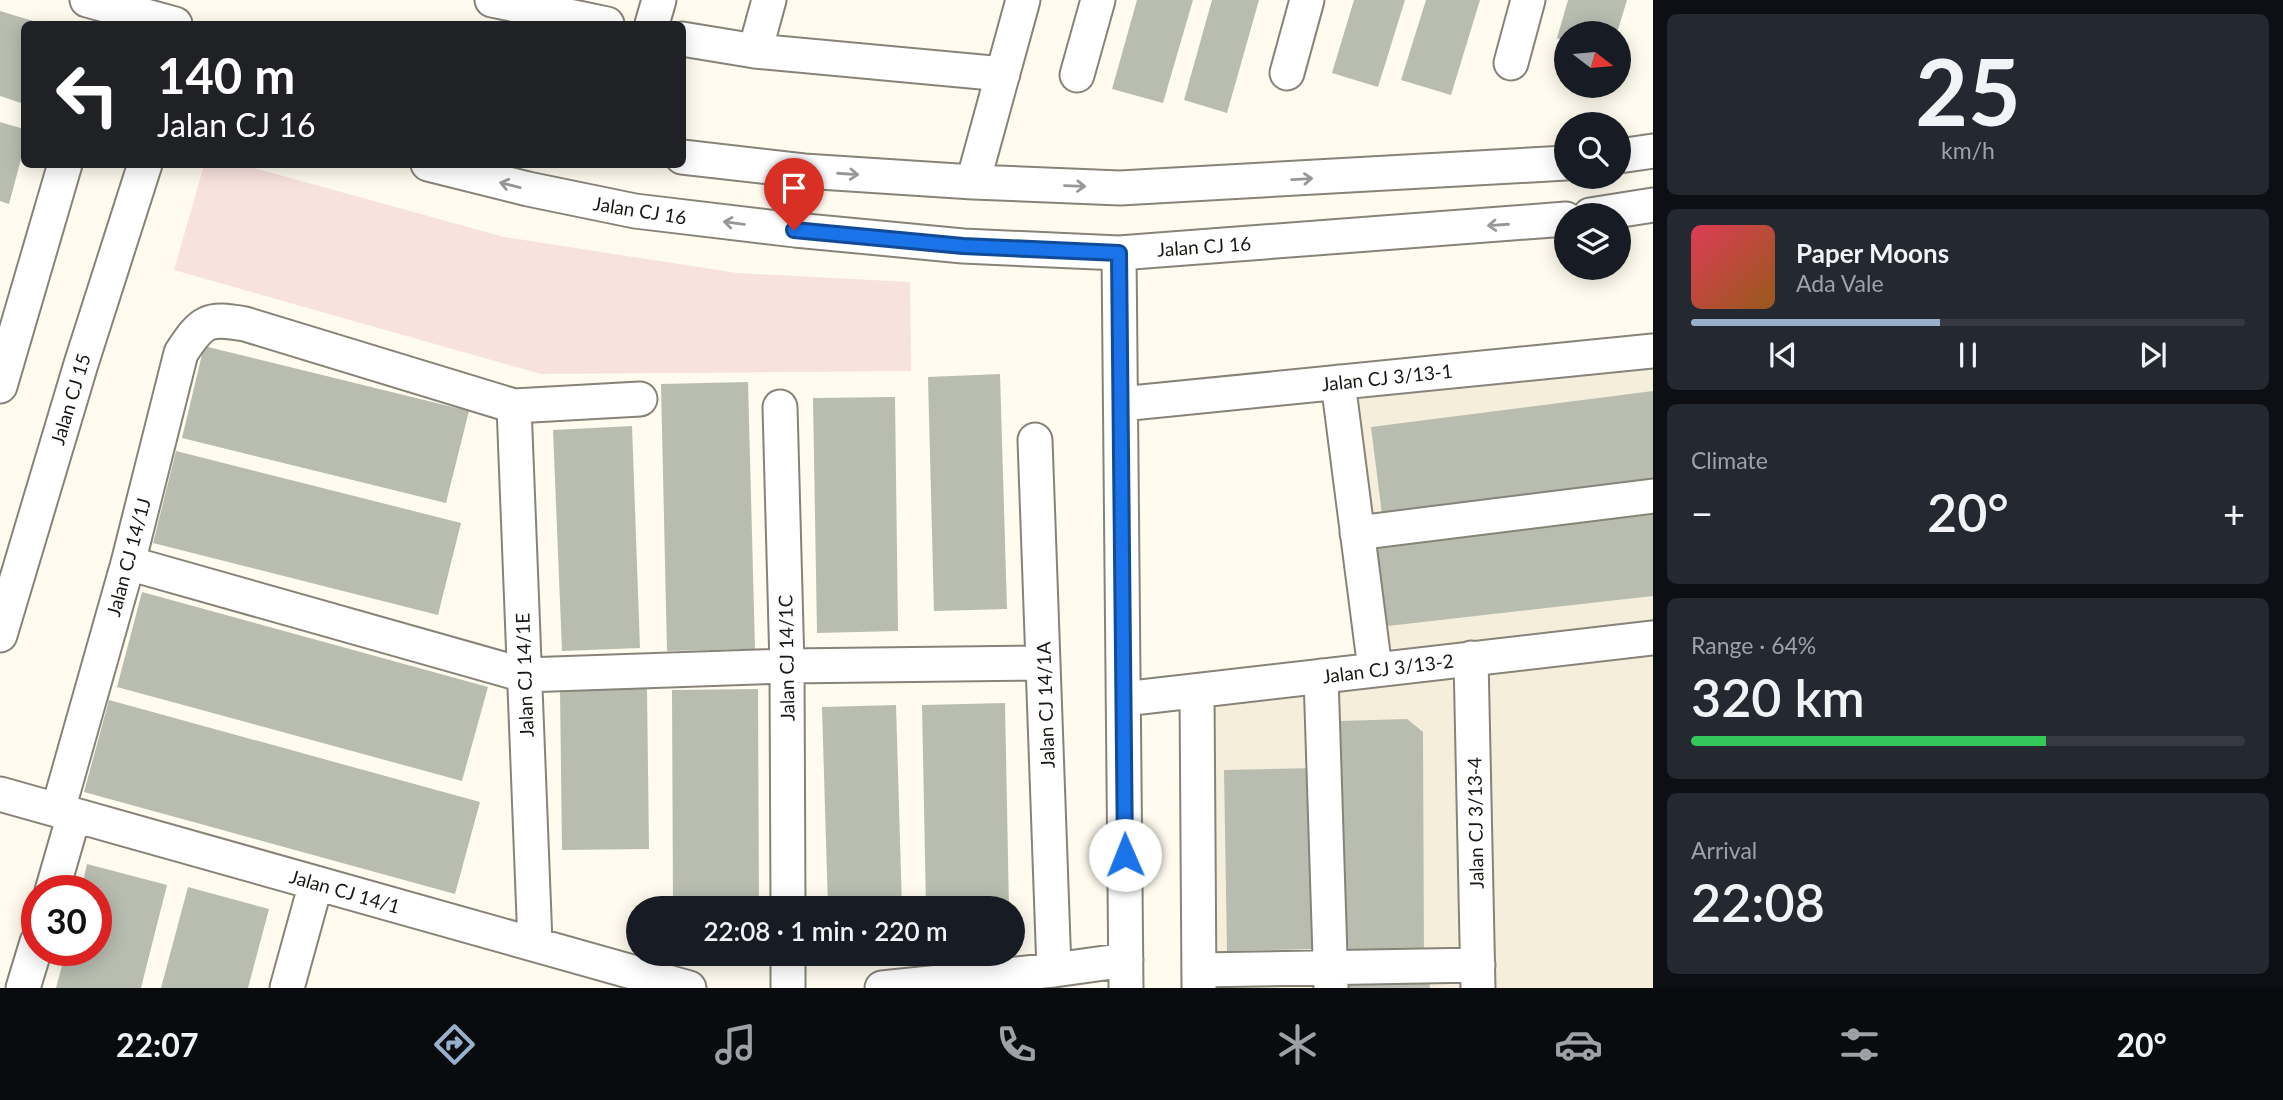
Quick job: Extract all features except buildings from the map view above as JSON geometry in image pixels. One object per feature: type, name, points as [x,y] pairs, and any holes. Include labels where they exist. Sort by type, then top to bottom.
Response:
[{"type":"street","points":[[492,0],[548,6],[597,21]]},
{"type":"street","points":[[653,21],[659,0]]},
{"type":"street","points":[[755,51],[769,0]]},
{"type":"street","points":[[973,182],[1023,0]]},
{"type":"street","points":[[1077,75],[1098,0]]},
{"type":"street","points":[[1287,73],[1307,0]]},
{"type":"street","points":[[1511,63],[1528,0]]},
{"type":"street","points":[[102,10],[159,21]]},
{"type":"street","points":[[686,40],[755,51],[1003,74]]},
{"type":"street","points":[[1631,154],[1653,151]]},
{"type":"street","points":[[686,157],[804,171],[1120,188],[1554,164]]},
{"type":"street","points":[[0,386],[64,168]]},
{"type":"street","name":"Jalan CJ 15","points":[[0,635],[80,364],[144,168]]},
{"type":"street","name":"Jalan CJ 16","points":[[444,168],[635,211],[963,246],[1119,253],[1554,220]]},
{"type":"street","points":[[1631,208],[1653,205]]},
{"type":"street","points":[[882,988],[1054,971],[1126,974],[1119,253]]},
{"type":"street","name":"Jalan CJ 14/1J","points":[[54,875],[66,812],[181,353],[196,329],[219,319],[245,324],[514,406]]},
{"type":"street","name":"Jalan CJ 3/13-1","points":[[1121,404],[1653,351]]},
{"type":"street","points":[[1338,382],[1375,669]]},
{"type":"street","points":[[514,406],[640,399]]},
{"type":"street","name":"Jalan CJ 14/1E","points":[[514,406],[535,943]]},
{"type":"street","name":"Jalan CJ 14/1C","points":[[780,407],[787,666],[788,896]]},
{"type":"street","name":"Jalan CJ 14/1A","points":[[1035,440],[1054,971]]},
{"type":"street","points":[[1357,533],[1653,496]]},
{"type":"street","points":[[128,563],[524,675],[787,666],[1043,663]]},
{"type":"street","name":"Jalan CJ 3/13-2","points":[[1124,699],[1653,638]]},
{"type":"street","name":"Jalan CJ 3/13-4","points":[[1471,658],[1478,976]]},
{"type":"street","points":[[1321,676],[1331,977]]},
{"type":"street","points":[[1197,691],[1199,979],[1478,976]]},
{"type":"street","name":"Jalan CJ 14/1","points":[[0,794],[689,988]]},
{"type":"street","points":[[287,988],[316,883]]},
{"type":"street","points":[[23,988],[30,966]]},
{"type":"street","points":[[788,966],[788,988]]},
{"type":"shaded area","points":[[203,168],[254,168],[504,237],[737,273],[910,282],[911,371],[541,374],[174,270]]},
{"type":"shaded area","points":[[1653,360],[1653,988],[1210,988],[1207,702],[1385,678],[1347,392]]},
{"type":"route","points":[[794,230],[963,246],[1119,253],[1125,855]]}]
